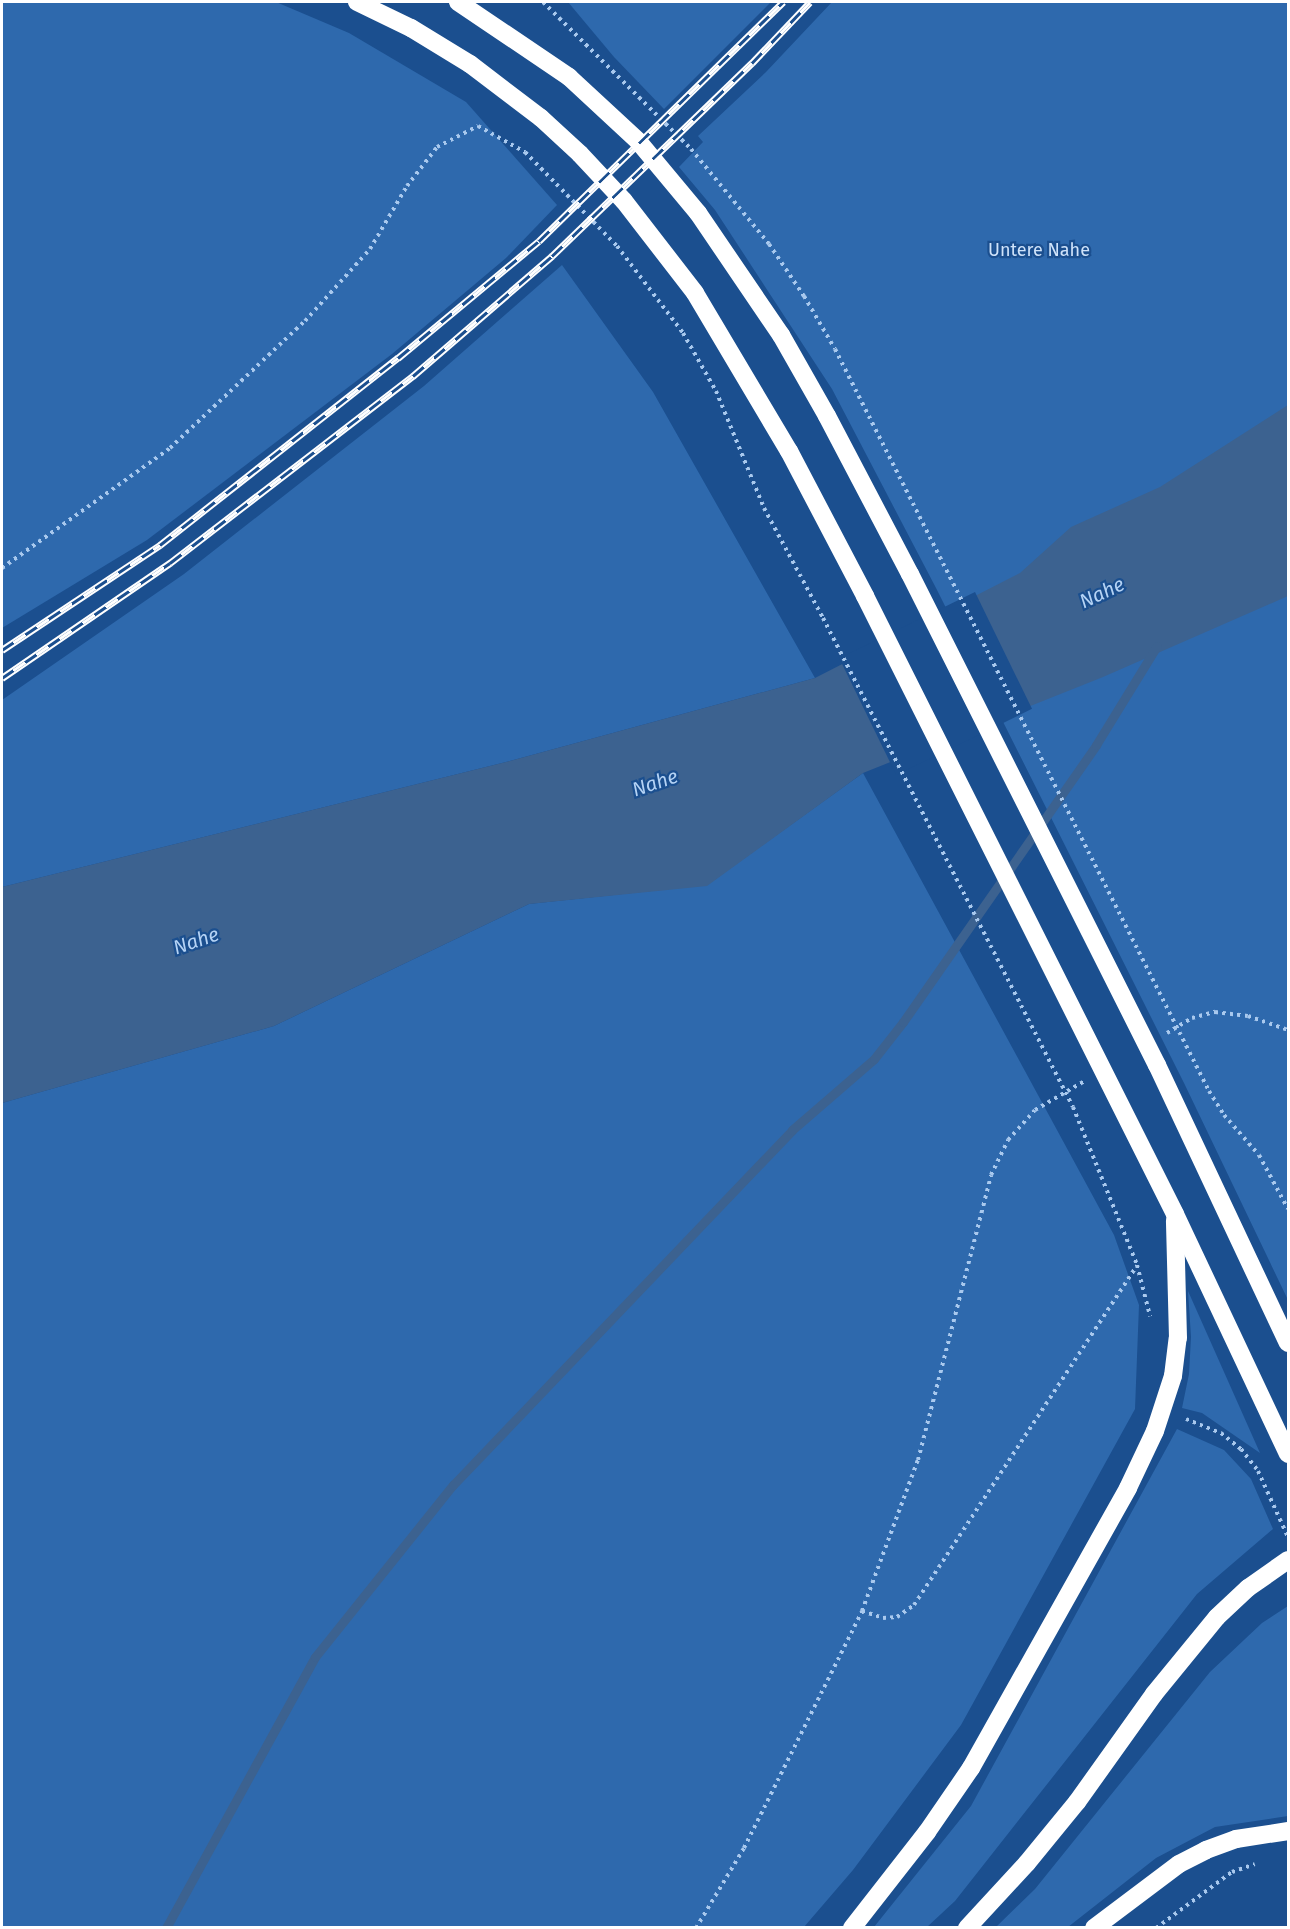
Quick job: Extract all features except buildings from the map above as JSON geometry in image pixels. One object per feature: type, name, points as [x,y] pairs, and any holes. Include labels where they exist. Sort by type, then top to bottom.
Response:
[{"type":"highway","points":[[357,2],[411,28],[470,64],[541,118],[587,162],[661,248],[695,293],[734,354],[789,451],[865,596],[1175,1214],[1288,1454]]},
{"type":"highway","points":[[458,2],[569,77],[604,107],[638,141],[699,213],[781,335],[827,416],[910,574],[1157,1065],[1288,1343]]},
{"type":"highway","points":[[852,1928],[920,1842],[971,1768],[1128,1488],[1162,1412],[1173,1376],[1178,1338],[1175,1214]]},
{"type":"highway","points":[[967,1928],[1027,1863],[1077,1802],[1185,1654],[1217,1617],[1248,1588],[1288,1560]]},
{"type":"highway","points":[[1094,1928],[1179,1864],[1206,1850],[1236,1839],[1288,1831]]},
{"type":"path","points":[[543,2],[684,142],[727,191],[769,244],[836,349],[1209,1091],[1224,1115],[1259,1155],[1288,1209]]},
{"type":"path","points":[[2,568],[170,448],[305,321],[370,249],[407,186],[437,147],[478,126],[525,152],[617,246],[683,333],[716,391],[764,508],[823,618],[1072,1107],[1137,1265],[1150,1317],[1150,1327]]},
{"type":"path","points":[[1163,1035],[1192,1018],[1215,1012],[1248,1016],[1288,1030]]},
{"type":"path","points":[[696,1928],[750,1838],[862,1611],[918,1460],[991,1175],[1008,1140],[1035,1110],[1084,1081]]},
{"type":"path","points":[[862,1611],[883,1618],[897,1617],[914,1605],[1137,1265]]},
{"type":"path","points":[[1162,1412],[1221,1434],[1241,1449],[1258,1471],[1288,1538]]},
{"type":"path","points":[[1156,1928],[1232,1872],[1264,1861]]},
{"type":"green space","points":[[2,2],[276,2],[349,33],[466,102],[557,205],[506,258],[392,354],[147,540],[2,628]]},
{"type":"green space","points":[[568,2],[771,2],[664,109],[614,57]]},
{"type":"green space","name":"Untere Nahe","points":[[832,2],[1288,2],[1288,1300],[1184,1083],[936,588],[832,389],[715,210],[679,167],[703,142],[698,136],[766,72]]},
{"type":"green space","points":[[562,265],[653,392],[815,678],[506,762],[2,887],[2,700],[184,574],[424,386]]},
{"type":"green space","points":[[863,773],[1114,1235],[1139,1305],[1135,1409],[961,1725],[853,1870],[804,1927],[2,1928],[2,1103],[274,1026],[529,904],[707,885]]},
{"type":"green space","points":[[1188,1291],[1260,1453],[1202,1413],[1182,1408],[1189,1374],[1191,1337]]},
{"type":"green space","points":[[1177,1429],[1224,1450],[1251,1479],[1273,1529],[1197,1594],[955,1901],[927,1927],[874,1927],[971,1806]]},
{"type":"green space","points":[[1288,1606],[1288,1816],[1215,1827],[1156,1858],[1068,1927],[996,1927],[1035,1889],[1210,1672],[1262,1623]]},
{"type":"water","name":"Nahe","points":[[1288,405],[1288,596],[1103,677],[863,773],[707,886],[529,904],[274,1026],[2,1103],[2,887],[506,762],[815,678],[1020,573],[1071,527],[1160,487]]},
{"type":"pier","points":[[975,592],[1032,709],[896,775],[839,658]]},
{"type":"waterway","points":[[166,1928],[315,1657],[453,1485],[792,1130],[874,1059],[903,1022],[1096,745],[1157,646]]},
{"type":"railway","points":[[2,650],[160,545],[398,358],[539,241],[783,2]]},
{"type":"railway","points":[[2,678],[170,563],[413,376],[552,256],[752,63],[810,2]]}]
